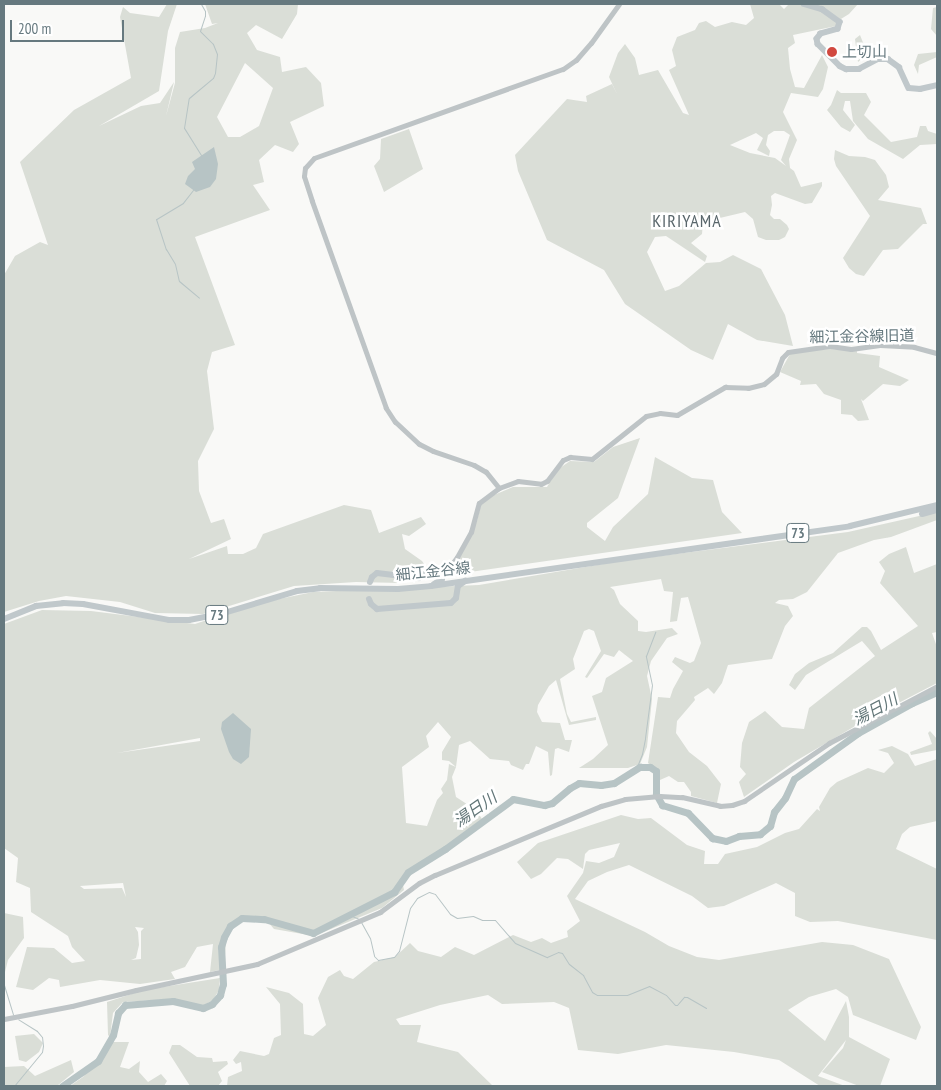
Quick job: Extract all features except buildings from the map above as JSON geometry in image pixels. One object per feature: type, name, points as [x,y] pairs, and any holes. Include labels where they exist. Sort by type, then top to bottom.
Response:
[{"type":"main road","points":[[804,4],[822,9],[840,22],[838,29],[821,34],[817,39],[821,47],[840,66],[846,69],[859,69],[878,59],[888,59],[899,67],[909,88],[920,89],[937,85]]},
{"type":"main road","name":"細江金谷線","points":[[869,522],[937,505]]},
{"type":"main road","name":"細江金谷線","points":[[4,619],[36,606],[63,603],[83,604],[161,619],[189,620],[224,613],[297,591],[320,588],[398,589],[431,586],[869,522],[888,521],[937,510]]},
{"type":"main road","points":[[370,582],[377,573],[419,578],[426,571]]},
{"type":"main road","points":[[442,571],[448,580],[455,582]]},
{"type":"main road","points":[[431,586],[442,579],[442,571]]},
{"type":"main road","points":[[369,599],[371,604],[377,609],[451,603],[456,598],[457,590],[466,581]]},
{"type":"main road","points":[[444,584],[451,585],[457,590]]},
{"type":"street","points":[[499,488],[486,472],[474,464],[433,451],[419,444],[404,432],[390,415],[379,391],[304,176],[305,168],[314,158],[563,69],[576,60],[591,43],[618,4]]},
{"type":"street","name":"細江金谷線旧道","points":[[442,571],[448,569],[471,532],[479,503],[499,488],[518,481],[541,484],[547,481],[563,460],[570,458],[592,459],[646,416],[660,413],[677,415],[725,387],[748,388],[764,384],[776,374],[782,358],[788,352],[830,346],[851,349],[880,346],[914,347],[937,353]]},
{"type":"street","points":[[4,1019],[240,969],[282,955],[371,916],[419,883],[435,875],[601,806],[638,797],[682,797],[720,806],[744,801],[829,743],[937,686]]},
{"type":"shaded area","points":[[167,4],[177,4],[168,31],[159,91],[99,126],[141,106],[160,103],[174,82],[166,116],[175,83],[175,48],[180,32],[205,28],[218,23],[212,24],[205,4],[298,4],[297,14],[282,39],[256,25],[247,33],[257,50],[280,57],[282,72],[306,67],[321,83],[324,106],[290,122],[299,144],[293,152],[275,145],[259,160],[264,182],[253,185],[270,210],[195,237],[235,345],[212,352],[207,371],[214,429],[198,461],[199,491],[211,523],[224,519],[231,539],[189,559],[227,546],[228,554],[243,554],[256,548],[263,534],[344,505],[371,510],[379,533],[421,517],[426,524],[409,536],[402,534],[405,549],[422,561],[427,568],[427,578],[401,583],[356,582],[294,586],[203,614],[155,613],[120,602],[66,596],[39,601],[4,612],[4,275],[15,256],[40,242],[48,245],[20,162],[74,110],[131,78],[120,17],[123,7],[130,13],[159,17]],"holes":[[[245,63],[273,88],[259,126],[240,137],[228,137],[217,117]]]},
{"type":"shaded area","points":[[750,4],[779,4],[784,9],[789,4],[858,4],[849,14],[836,22],[836,26],[793,35],[795,43],[788,48],[790,69],[795,87],[804,88],[822,55],[828,67],[823,89],[818,97],[791,93],[783,112],[797,140],[789,159],[790,168],[794,171],[801,187],[822,182],[822,186],[812,203],[805,204],[775,193],[771,196],[770,215],[774,219],[780,219],[787,225],[789,229],[785,237],[779,240],[766,240],[758,237],[753,219],[745,212],[703,222],[702,234],[691,243],[707,256],[705,262],[666,236],[655,237],[647,252],[665,291],[679,286],[706,263],[720,262],[733,255],[761,269],[785,315],[793,346],[757,340],[728,324],[713,360],[691,350],[625,304],[604,270],[547,240],[518,171],[515,155],[567,99],[587,102],[586,96],[612,84],[617,94],[609,77],[618,53],[625,44],[635,58],[639,75],[658,70],[683,113],[689,115],[669,70],[676,66],[672,50],[677,37],[695,30],[699,23],[706,21],[715,27],[732,22],[746,25],[754,18]],"holes":[[[774,131],[784,131],[790,135],[781,160],[786,166],[775,158],[750,153],[730,145],[756,133],[763,138],[757,150],[769,156],[770,151],[766,145],[768,135]]]},
{"type":"shaded area","points":[[937,7],[937,36],[931,29],[933,8]]},
{"type":"shaded area","points":[[860,35],[864,45],[873,49],[858,62],[855,39]]},
{"type":"shaded area","points":[[937,52],[937,57],[919,65],[918,74],[914,65],[918,54]]},
{"type":"shaded area","points":[[837,90],[841,93],[866,93],[871,102],[864,115],[891,142],[917,137],[920,126],[926,126],[928,131],[937,134],[937,144],[920,145],[903,159],[868,139],[853,121],[850,101],[845,101],[843,110],[855,125],[850,132],[841,127],[827,110]]},
{"type":"shaded area","points":[[409,129],[423,169],[384,192],[374,166],[380,159],[381,139]]},
{"type":"shaded area","points":[[214,147],[218,164],[216,179],[210,187],[196,192],[185,184],[188,176],[195,169],[192,162]]},
{"type":"shaded area","points":[[835,150],[849,156],[875,160],[886,175],[889,187],[878,200],[921,208],[927,224],[923,224],[898,249],[883,250],[864,276],[856,274],[849,268],[843,258],[870,216],[836,166],[834,159]]},
{"type":"shaded area","points":[[857,350],[857,353],[880,356],[879,367],[909,380],[900,386],[883,384],[863,401],[861,399],[869,420],[858,421],[852,415],[841,414],[841,400],[824,394],[816,384],[800,385],[801,381],[780,372],[790,354],[801,351]]},
{"type":"shaded area","points":[[640,438],[618,498],[587,523],[587,527],[605,541],[613,527],[648,494],[655,457],[692,478],[713,480],[722,512],[742,533],[449,575],[449,571],[454,567],[477,521],[481,504],[494,495],[513,487],[547,487],[557,470],[570,461],[594,462],[613,447]]},
{"type":"shaded area","points":[[937,512],[937,520],[891,537],[874,540],[838,553],[807,592],[793,599],[779,600],[775,603],[788,606],[793,616],[785,626],[772,659],[728,665],[722,683],[714,694],[708,688],[694,697],[695,700],[677,721],[676,733],[689,752],[707,766],[721,784],[717,803],[691,796],[691,792],[684,782],[678,782],[669,776],[660,780],[659,792],[656,770],[648,763],[658,697],[670,698],[683,671],[672,662],[675,657],[690,663],[694,661],[701,643],[688,597],[681,598],[677,621],[670,622],[673,592],[664,591],[661,579],[610,587],[614,590],[620,604],[638,621],[638,631],[646,632],[672,628],[678,634],[667,638],[651,661],[647,676],[652,699],[647,747],[640,764],[628,768],[579,768],[593,759],[608,745],[592,696],[602,692],[606,678],[633,661],[619,650],[614,657],[604,654],[587,678],[585,677],[601,651],[594,631],[589,629],[584,631],[573,659],[575,669],[560,679],[567,714],[571,722],[596,717],[596,720],[569,725],[556,680],[549,686],[538,705],[537,712],[542,722],[560,723],[565,740],[572,740],[569,752],[558,748],[555,749],[552,775],[550,776],[548,752],[536,746],[529,764],[526,764],[523,770],[511,765],[509,761],[490,759],[470,741],[459,745],[456,767],[452,777],[456,797],[476,810],[482,819],[406,876],[403,885],[404,890],[382,908],[314,936],[274,929],[268,922],[242,918],[232,925],[226,941],[224,969],[210,972],[213,944],[197,947],[185,967],[171,972],[175,979],[140,984],[100,980],[60,987],[59,980],[49,978],[33,990],[16,987],[27,947],[54,948],[72,963],[85,961],[72,947],[68,936],[31,912],[30,888],[16,882],[18,858],[4,848],[4,624],[42,610],[91,611],[195,624],[255,604],[313,592],[479,585],[621,561],[848,532]],"holes":[[[438,722],[451,737],[442,752],[442,760],[449,761],[456,767],[449,764],[447,780],[441,789],[443,793],[437,800],[427,826],[406,823],[402,767],[429,747],[426,736]],[[200,738],[200,741],[117,753]],[[123,883],[126,897],[122,888],[84,889],[80,886]],[[135,927],[144,928],[141,931],[141,959],[131,960],[136,958],[139,945],[138,932]]]},
{"type":"shaded area","points":[[906,547],[914,573],[937,564],[937,632],[932,633],[937,647],[937,683],[862,722],[794,762],[744,797],[739,782],[746,774],[740,767],[742,743],[749,722],[765,711],[782,727],[804,729],[809,708],[875,656],[862,641],[806,675],[795,690],[789,685],[795,674],[809,663],[833,653],[862,627],[867,627],[871,631],[881,650],[918,626],[880,583],[885,571],[879,562],[889,554]]},
{"type":"shaded area","points":[[233,713],[251,729],[249,757],[241,764],[233,759],[229,752],[221,729],[222,722]]},
{"type":"shaded area","points":[[930,731],[937,739],[937,750],[911,755],[910,752],[932,744],[928,733]]},
{"type":"shaded area","points":[[892,746],[908,754],[915,766],[937,759],[937,821],[910,827],[902,834],[896,849],[937,869],[937,940],[838,921],[810,922],[795,916],[795,893],[776,883],[724,906],[708,908],[692,896],[629,865],[588,881],[575,899],[645,932],[669,946],[697,957],[719,960],[822,942],[853,945],[889,959],[921,1027],[916,1040],[853,1015],[848,997],[836,989],[809,997],[788,1010],[825,1041],[846,1001],[849,1017],[849,1037],[890,1059],[880,1086],[859,1086],[822,1072],[843,1048],[846,1040],[818,1076],[845,1086],[820,1086],[779,1060],[734,1052],[666,1045],[618,1054],[578,1050],[569,1008],[554,1002],[502,1004],[488,995],[440,1005],[396,1019],[400,1025],[421,1025],[417,1042],[458,1052],[493,1086],[227,1086],[228,1077],[242,1071],[241,1062],[236,1064],[233,1060],[240,1051],[264,1056],[269,1054],[274,1038],[281,1035],[280,1004],[266,987],[289,993],[303,1004],[304,1034],[313,1036],[326,1025],[318,998],[328,977],[340,970],[344,976],[353,979],[374,962],[395,957],[410,943],[418,951],[441,957],[455,947],[474,955],[513,935],[531,942],[542,938],[551,943],[568,937],[567,931],[580,921],[567,896],[583,873],[586,861],[599,863],[614,857],[620,843],[589,850],[585,854],[583,869],[568,859],[557,858],[541,874],[531,879],[517,862],[538,843],[621,815],[638,819],[651,818],[687,845],[705,851],[704,864],[718,864],[725,854],[757,847],[785,833],[799,829],[817,809],[820,811],[819,807],[830,788],[837,782],[868,768],[884,773],[894,763],[888,753],[878,750]]},
{"type":"shaded area","points":[[4,913],[23,917],[24,938],[8,960],[4,976]]},
{"type":"shaded area","points":[[220,978],[219,990],[213,1000],[203,1006],[172,999],[123,1002],[113,1013],[110,1037],[108,1035],[107,1002],[144,990]]},
{"type":"shaded area","points":[[34,1034],[43,1043],[39,1052],[26,1062],[19,1060],[15,1036]]},
{"type":"shaded area","points":[[111,1042],[129,1042],[120,1067],[129,1069],[140,1061],[139,1072],[148,1082],[161,1074],[167,1081],[164,1086],[70,1086],[83,1077]]},
{"type":"shaded area","points":[[172,1045],[180,1045],[197,1057],[212,1058],[213,1062],[227,1061],[228,1064],[218,1072],[222,1081],[218,1086],[190,1086],[169,1053]]},
{"type":"shaded area","points":[[71,1060],[74,1072],[57,1086],[4,1086],[4,1067],[24,1066],[35,1076]]},
{"type":"waterway","points":[[201,4],[205,11],[205,16],[200,31],[213,44],[217,54],[215,73],[213,78],[189,98],[184,128],[201,155]]},
{"type":"waterway","points":[[193,190],[183,203],[156,219],[166,249],[175,264],[179,281],[199,298]]},
{"type":"waterway","points":[[632,774],[631,771],[638,764],[642,754],[645,738],[652,685],[646,656],[655,632]]},
{"type":"waterway","name":"湯日川","points":[[62,1086],[98,1061],[113,1035],[118,1013],[125,1005],[173,1001],[203,1008],[212,1004],[220,995],[223,984],[221,947],[224,937],[230,926],[242,918],[264,919],[313,933],[394,892],[408,872],[445,849],[513,799],[544,805],[552,803],[579,783],[601,785],[614,783],[640,767],[650,767],[656,771],[656,794],[662,805],[688,813],[712,838],[726,841],[739,836],[760,834],[770,826],[774,812],[785,798],[794,779],[858,733],[912,703],[937,692]]},
{"type":"waterway","points":[[361,922],[370,938],[374,956],[378,960],[394,957],[399,951],[410,908],[417,898],[429,892],[435,894],[450,914],[457,918],[473,916],[482,920],[495,920],[515,943],[547,957],[558,952],[562,953],[569,964],[583,975],[592,992],[597,995],[627,995],[649,986],[666,995],[675,1005],[684,997],[687,997],[706,1008]]},
{"type":"waterway","name":"湯日川","points":[[334,924],[352,916],[359,919]]},
{"type":"waterway","points":[[4,985],[13,1015]]},
{"type":"waterway","points":[[14,1086],[42,1052],[43,1046],[42,1037],[37,1031],[18,1019]]},
{"type":"place","name":"上切山","points":[[832,52]]},
{"type":"district","name":"KIRIYAMA","points":[[687,221]]}]
